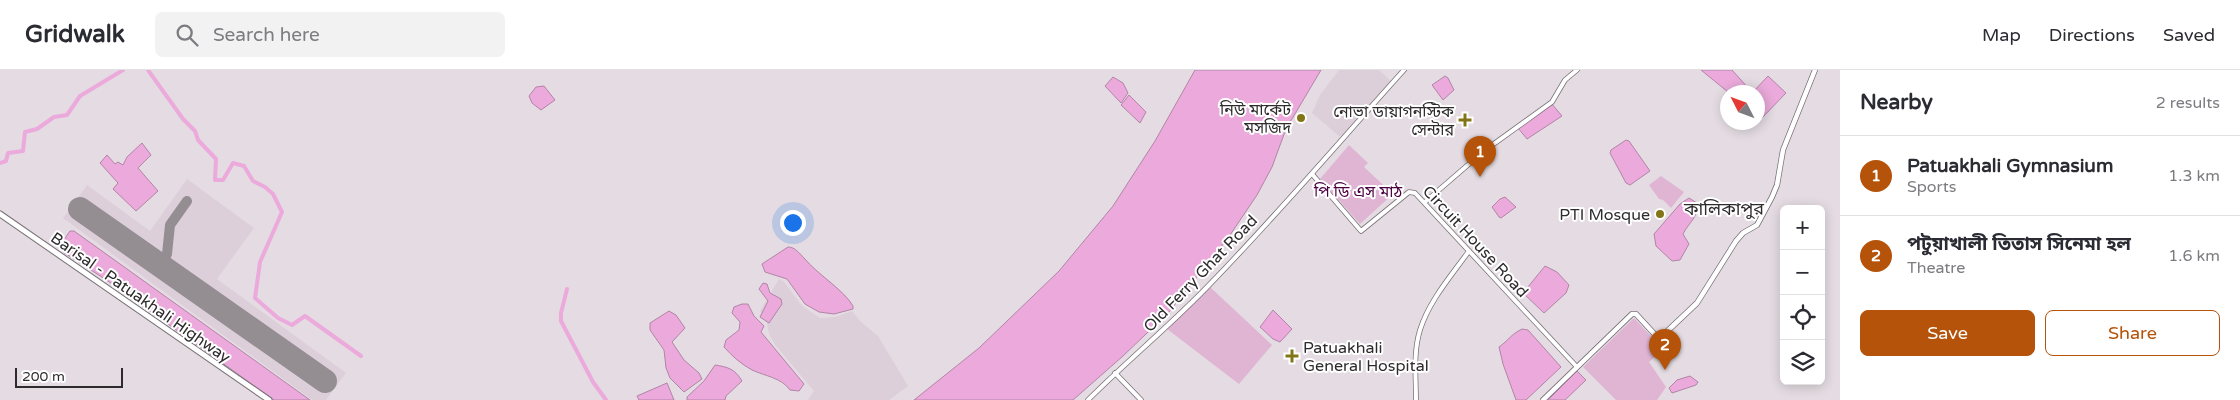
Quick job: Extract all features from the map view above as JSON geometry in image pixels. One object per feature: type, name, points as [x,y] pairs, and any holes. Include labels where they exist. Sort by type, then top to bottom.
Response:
[{"type":"highway","name":"Barisal - Patuakhali Highway","points":[[0,214],[269,400]]},
{"type":"main road","points":[[1542,400],[1632,314],[1636,314],[1659,339],[1697,303],[1736,241],[1743,233],[1756,225],[1772,197],[1777,185],[1783,150],[1815,70]]},
{"type":"street","name":"Old Ferry Ghat Road","points":[[1088,400],[1150,344],[1210,284],[1326,159],[1404,70]]},
{"type":"street","points":[[1425,202],[1484,151],[1552,102],[1565,80],[1577,70]]},
{"type":"street","name":"Circuit House Road","points":[[1312,174],[1360,231],[1409,192],[1415,193],[1577,367]]},
{"type":"street","points":[[1416,400],[1416,349],[1420,330],[1431,306],[1469,251]]},
{"type":"street","points":[[1115,374],[1141,400]]},
{"type":"shaded area","points":[[1195,70],[1321,70],[1286,129],[1272,167],[1257,195],[1228,238],[1169,312],[1073,400],[914,400],[979,348],[1059,271],[1113,206],[1155,141]]},
{"type":"shaded area","points":[[1339,70],[1379,70],[1392,82],[1368,107],[1363,103],[1366,107],[1363,112],[1344,135],[1339,136],[1312,113],[1320,95]]},
{"type":"shaded area","points":[[1701,70],[1732,70],[1746,85],[1720,85]]},
{"type":"shaded area","points":[[1445,76],[1454,90],[1443,100],[1432,85]]},
{"type":"shaded area","points":[[1768,76],[1786,93],[1765,115],[1765,85],[1760,85]]},
{"type":"shaded area","points":[[1113,77],[1123,83],[1128,93],[1121,103],[1105,86]]},
{"type":"shaded area","points":[[544,86],[555,100],[541,110],[532,103],[529,96],[536,87]]},
{"type":"shaded area","points":[[1129,95],[1146,112],[1140,123],[1121,105]]},
{"type":"shaded area","points":[[1551,103],[1562,116],[1527,139],[1518,128]]},
{"type":"shaded area","points":[[1626,140],[1629,141],[1650,171],[1630,185],[1626,183],[1610,153],[1611,150]]},
{"type":"shaded area","points":[[142,143],[151,155],[138,168],[158,191],[136,211],[113,189],[118,183],[100,163],[107,155],[115,164],[118,162],[123,165],[127,157]]},
{"type":"shaded area","points":[[187,179],[254,228],[217,279],[346,373],[326,400],[312,400],[63,218],[87,185],[150,231]]},
{"type":"shaded area","points":[[1505,197],[1516,207],[1501,218],[1492,207]]},
{"type":"shaded area","points":[[1689,198],[1697,203],[1697,208],[1695,216],[1683,234],[1689,244],[1680,260],[1672,261],[1656,246],[1654,234],[1680,204]]},
{"type":"shaded area","points":[[70,231],[74,231],[310,400],[274,400],[108,281],[63,252],[61,244]]},
{"type":"shaded area","points":[[788,247],[797,251],[843,294],[853,306],[853,309],[834,314],[819,312],[805,304],[787,279],[765,272],[762,264]]},
{"type":"shaded area","points":[[1545,266],[1557,272],[1569,285],[1566,293],[1544,313],[1523,293]]},
{"type":"shaded area","points":[[779,279],[784,282],[802,306],[820,318],[835,317],[852,311],[860,321],[878,336],[908,386],[889,400],[808,400],[814,391],[776,346],[760,311]]},
{"type":"shaded area","points":[[763,283],[767,284],[770,293],[781,299],[782,304],[769,323],[760,317],[768,301],[759,289]]},
{"type":"shaded area","points":[[748,304],[754,316],[764,326],[761,332],[804,384],[799,391],[790,390],[778,380],[748,368],[724,347],[726,340],[739,330],[740,322],[732,313],[734,307]]},
{"type":"shaded area","points":[[1273,310],[1292,329],[1280,342],[1273,339],[1260,327]]},
{"type":"shaded area","points":[[669,311],[676,315],[685,328],[672,342],[684,360],[699,373],[702,379],[684,392],[670,378],[666,368],[664,350],[650,330],[650,323]]},
{"type":"shaded area","points":[[1522,329],[1528,330],[1561,367],[1526,400],[1516,400],[1499,347]]},
{"type":"shaded area","points":[[715,365],[731,369],[742,381],[726,396],[725,400],[687,400],[687,397],[704,381]]},
{"type":"shaded area","points":[[1577,371],[1586,380],[1565,400],[1548,400]]},
{"type":"shaded area","points":[[1690,376],[1698,382],[1696,385],[1672,393],[1669,388],[1677,380]]},
{"type":"shaded area","points":[[667,383],[674,400],[639,400],[637,396]]},
{"type":"green space","name":"পি ডি এস মাঠ","points":[[1349,145],[1368,163],[1364,167],[1393,194],[1360,224],[1320,179]]},
{"type":"green space","points":[[1661,176],[1684,192],[1671,208],[1663,200],[1659,199],[1649,185]]},
{"type":"green space","points":[[1210,287],[1272,345],[1239,384],[1167,329]]},
{"type":"green space","points":[[1634,318],[1663,349],[1649,362],[1666,387],[1657,400],[1616,400],[1583,367]]},
{"type":"waterway","points":[[0,163],[6,161],[8,153],[23,151],[25,132],[37,129],[54,117],[67,115],[80,96],[123,70]]},
{"type":"waterway","points":[[148,70],[183,119],[195,131],[198,140],[216,159],[215,180],[223,180],[233,163],[244,166],[253,181],[265,187],[273,194],[282,212],[260,262],[255,298],[278,318],[292,325],[305,316],[361,356]]},
{"type":"waterway","points":[[567,289],[561,321],[593,382],[606,400]]},
{"type":"taxiway","points":[[160,265],[167,254],[170,225],[187,201]]},
{"type":"runway","points":[[80,209],[325,381]]},
{"type":"place","name":"নিউ মার্কেট মসজিদ","points":[[1301,118]]},
{"type":"place","name":"নোভা ডায়াগনস্টিক সেন্টার","points":[[1465,120]]},
{"type":"place","name":"Patuakhali Gymnasium","points":[[1480,177]]},
{"type":"place","name":"PTI Mosque","points":[[1660,214]]},
{"type":"place","name":"Patuakhali General Hospital","points":[[1292,356]]},
{"type":"place","name":"পটুয়াখালী তিতাস সিনেমা হল","points":[[1665,370]]},
{"type":"district","name":"কালিকাপুর","points":[[1724,209]]}]
